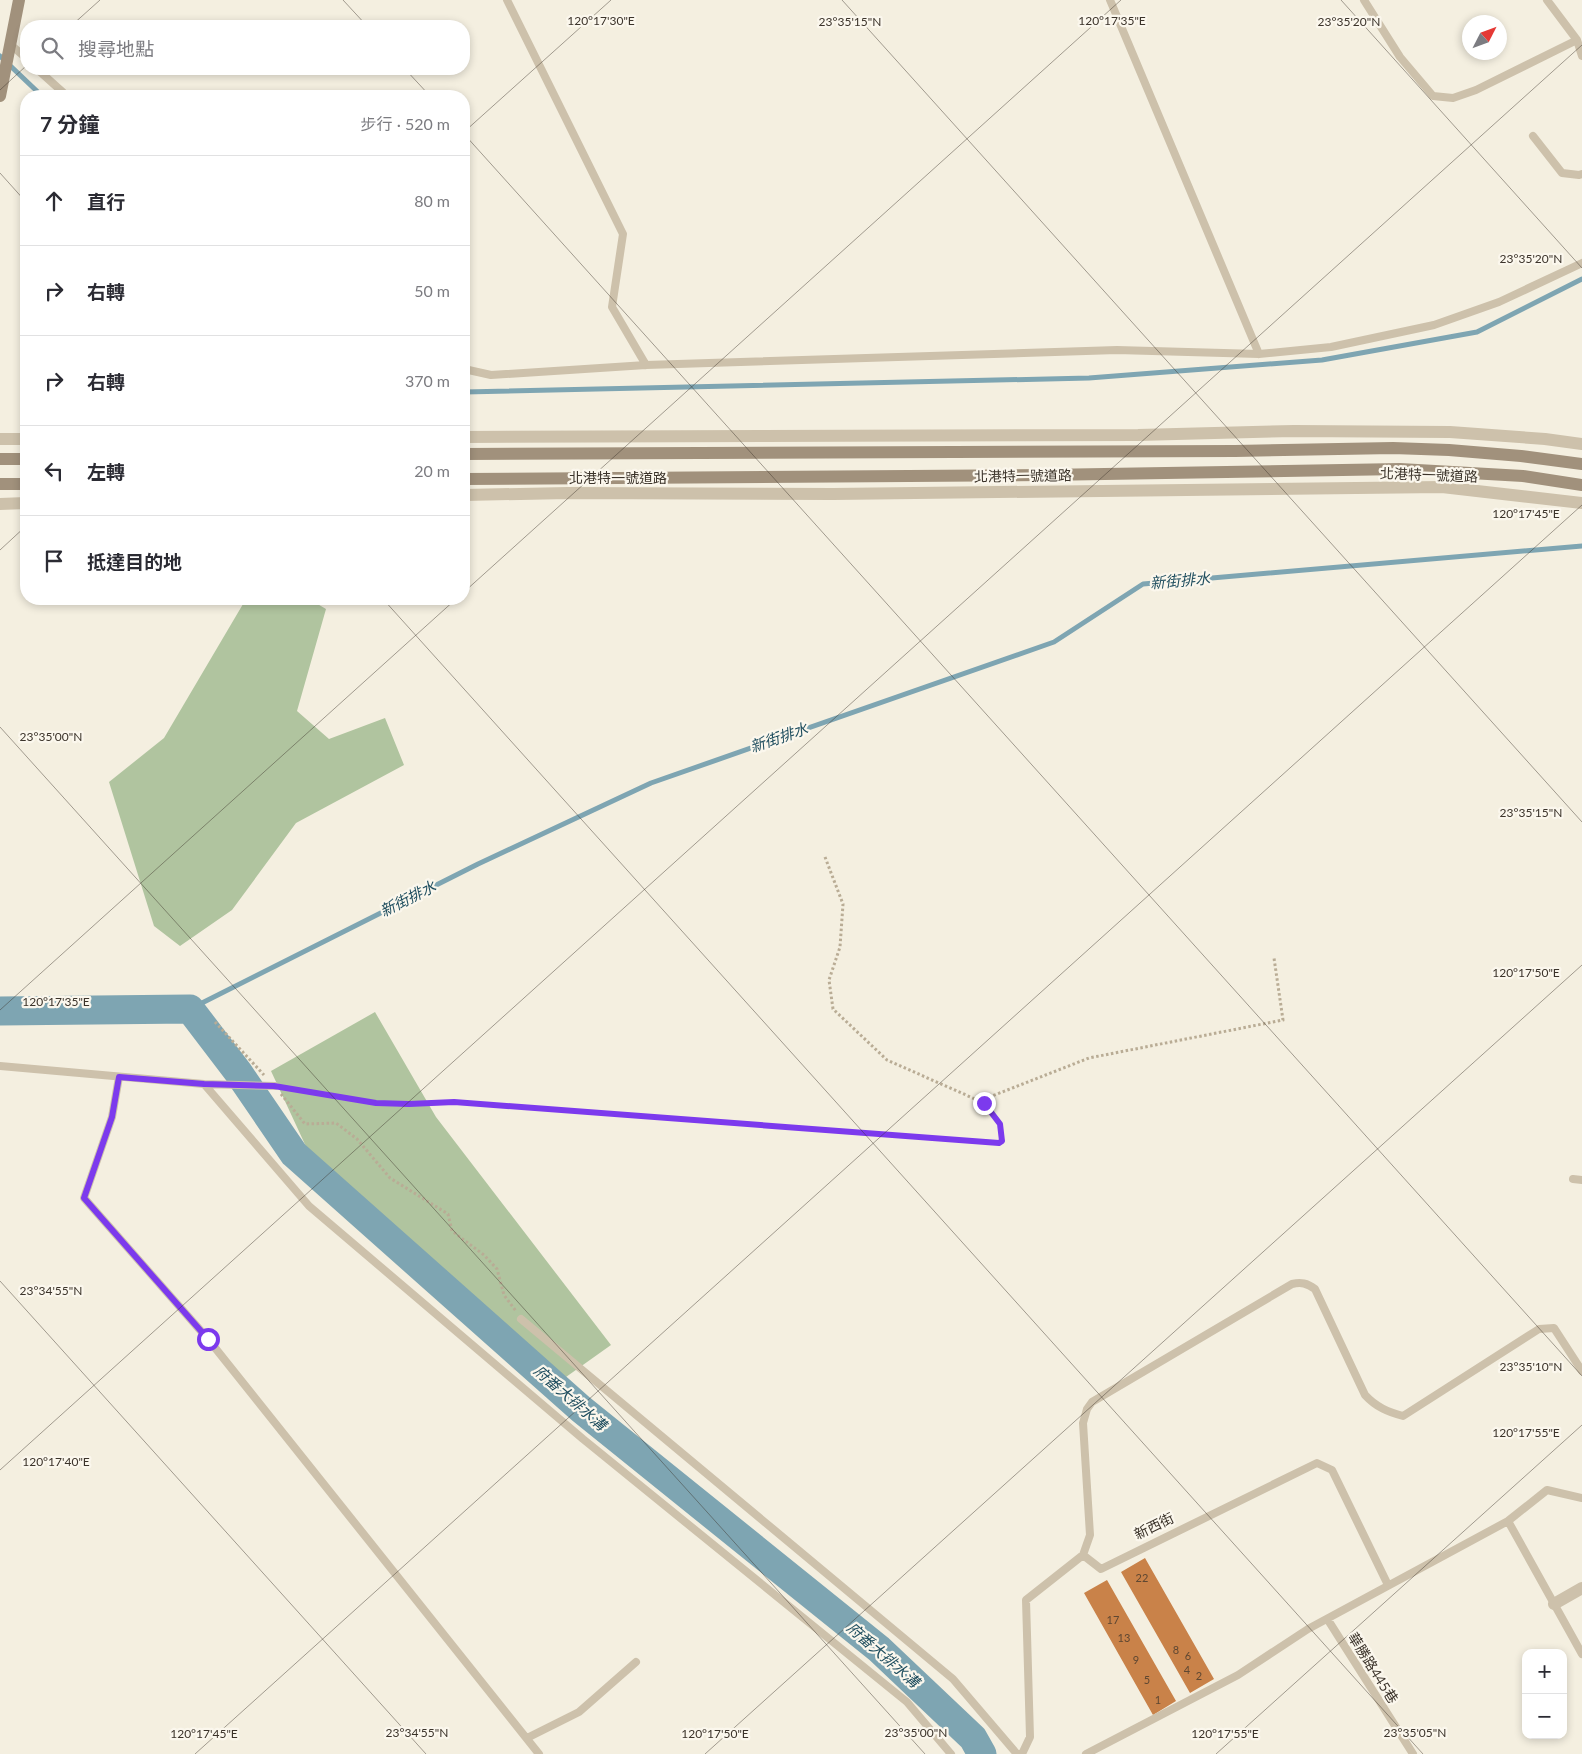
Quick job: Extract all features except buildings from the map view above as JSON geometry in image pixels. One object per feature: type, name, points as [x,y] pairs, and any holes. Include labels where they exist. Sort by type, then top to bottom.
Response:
[{"type":"street","points":[[0,96],[19,0]]},
{"type":"street","points":[[470,438],[1128,436],[1294,431],[1431,432],[1545,439],[1582,444]]},
{"type":"street","points":[[0,439],[20,439]]},
{"type":"street","name":"北港特一號道路","points":[[470,454],[1225,451],[1393,448],[1494,453],[1582,464]]},
{"type":"street","points":[[0,459],[20,459]]},
{"type":"street","name":"北港特一號道路","points":[[470,479],[1034,475],[1400,469],[1522,476],[1582,485]]},
{"type":"street","points":[[0,484],[20,484]]},
{"type":"street","name":"北港特一號道路","points":[[470,495],[568,493],[833,494],[1442,487],[1582,503]]},
{"type":"street","points":[[0,504],[20,503]]},
{"type":"street","points":[[1554,1604],[1582,1588]]},
{"type":"lane","points":[[508,0],[623,234],[612,307],[646,365]]},
{"type":"lane","points":[[1110,0],[1259,354]]},
{"type":"lane","points":[[1364,0],[1400,57],[1433,96],[1453,98],[1476,90],[1577,40]]},
{"type":"lane","points":[[1547,0],[1577,40],[1582,56]]},
{"type":"lane","points":[[11,45],[20,53]]},
{"type":"lane","points":[[45,75],[61,90]]},
{"type":"lane","points":[[1533,136],[1562,173],[1582,174]]},
{"type":"lane","points":[[470,370],[491,375],[646,365],[1117,350],[1259,354],[1332,347],[1434,325],[1499,302],[1582,263]]},
{"type":"lane","points":[[0,1066],[204,1084],[274,1086]]},
{"type":"lane","points":[[119,1077],[112,1117],[84,1198],[208,1339],[539,1754]]},
{"type":"lane","points":[[204,1084],[309,1206],[583,1439],[908,1702],[950,1754]]},
{"type":"lane","points":[[1573,1179],[1582,1180]]},
{"type":"lane","points":[[1022,1754],[1030,1737],[1026,1600],[1083,1555],[1090,1535],[1083,1423],[1087,1408],[1092,1402],[1292,1284],[1304,1283],[1315,1289],[1365,1395],[1372,1403],[1393,1413],[1403,1416],[1539,1329],[1554,1328],[1582,1371]]},
{"type":"lane","points":[[521,1319],[953,1679],[1017,1754]]},
{"type":"lane","name":"新西街","points":[[1083,1555],[1100,1569],[1317,1463],[1332,1470],[1388,1585]]},
{"type":"lane","points":[[1086,1754],[1238,1675],[1308,1629],[1328,1620],[1388,1585],[1508,1521],[1547,1490],[1582,1498]]},
{"type":"lane","points":[[1508,1521],[1582,1654]]},
{"type":"lane","name":"華勝路445巷","points":[[1328,1620],[1413,1754]]},
{"type":"lane","points":[[528,1738],[579,1712],[636,1662]]},
{"type":"path","points":[[274,1086],[376,1103],[454,1102],[999,1143],[1002,1141],[1000,1124],[984,1103],[887,1060],[833,1009],[829,980],[840,947],[843,904],[826,857]]},
{"type":"path","points":[[984,1103],[992,1096],[1089,1058],[1283,1020],[1274,958]]},
{"type":"path","points":[[216,1022],[274,1086],[305,1124],[336,1123],[357,1139],[390,1178],[448,1214],[452,1231],[484,1255],[497,1269],[504,1295],[521,1319]]},
{"type":"green space","points":[[242,605],[319,605],[326,609],[297,711],[329,739],[385,718],[404,765],[296,823],[232,910],[180,946],[154,926],[109,782],[164,738]]},
{"type":"green space","points":[[375,1012],[436,1117],[611,1345],[566,1377],[489,1318],[309,1153],[271,1071]]},
{"type":"waterway","points":[[0,56],[36,90]]},
{"type":"waterway","points":[[470,392],[1089,378],[1322,360],[1477,332],[1582,279]]},
{"type":"waterway","name":"新街排水","points":[[190,1009],[478,864],[651,783],[1054,642],[1143,584],[1582,546]]},
{"type":"waterway","name":"府番大排水溝","points":[[0,1011],[190,1009],[238,1072],[294,1154],[581,1409],[879,1649],[973,1738],[982,1754]]},
{"type":"route","points":[[208,1339],[84,1198],[112,1117],[119,1077],[204,1084],[274,1086],[376,1103],[454,1102],[999,1143],[1002,1141],[1000,1124],[984,1103]]}]
